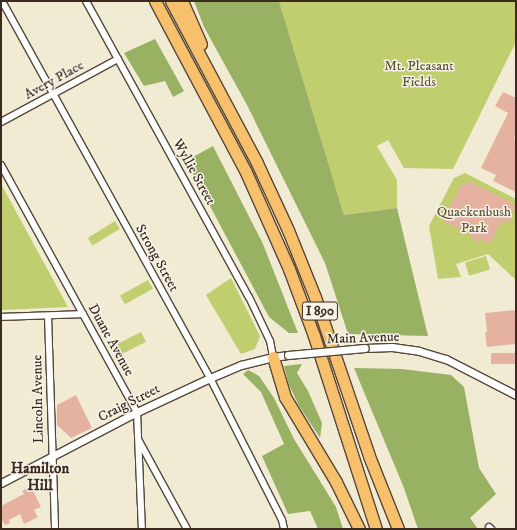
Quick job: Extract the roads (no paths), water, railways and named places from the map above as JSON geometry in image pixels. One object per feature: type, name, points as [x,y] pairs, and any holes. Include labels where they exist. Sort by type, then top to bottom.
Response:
[{"type":"highway","name":"I 890","points":[[171,1],[257,163],[302,263],[367,449],[398,529]]},
{"type":"highway","points":[[182,1],[204,48],[224,100]]},
{"type":"highway","name":"I 890","points":[[155,2],[245,170],[275,236],[309,322],[376,529]]},
{"type":"highway","points":[[273,357],[285,397],[336,482],[359,529]]},
{"type":"highway","points":[[354,462],[369,529]]},
{"type":"street","name":"Strong Street","points":[[2,1],[210,378],[282,520],[284,529]]},
{"type":"street","name":"Wyllie Street","points":[[86,1],[249,297],[270,341],[273,357]]},
{"type":"street","name":"Avery Place","points":[[1,122],[118,59]]},
{"type":"street","name":"Duane Avenue","points":[[1,165],[137,412],[138,440],[187,529]]},
{"type":"street","points":[[1,317],[83,314]]},
{"type":"street","name":"Lincoln Avenue","points":[[48,316],[51,458],[55,529]]},
{"type":"street","name":"Main Avenue","points":[[273,357],[365,348],[392,347],[419,351],[446,359],[516,395]]},
{"type":"street","name":"Craig Street","points":[[1,483],[137,412],[210,378],[242,365],[273,357]]},
{"type":"street","points":[[138,440],[142,529]]},
{"type":"district","name":"Hamilton Hill","points":[[40,476]]},
{"type":"park label","name":"Mt. Pleasant Fields","points":[[419,74]]},
{"type":"park label","name":"Quackenbush Park","points":[[474,220]]}]
